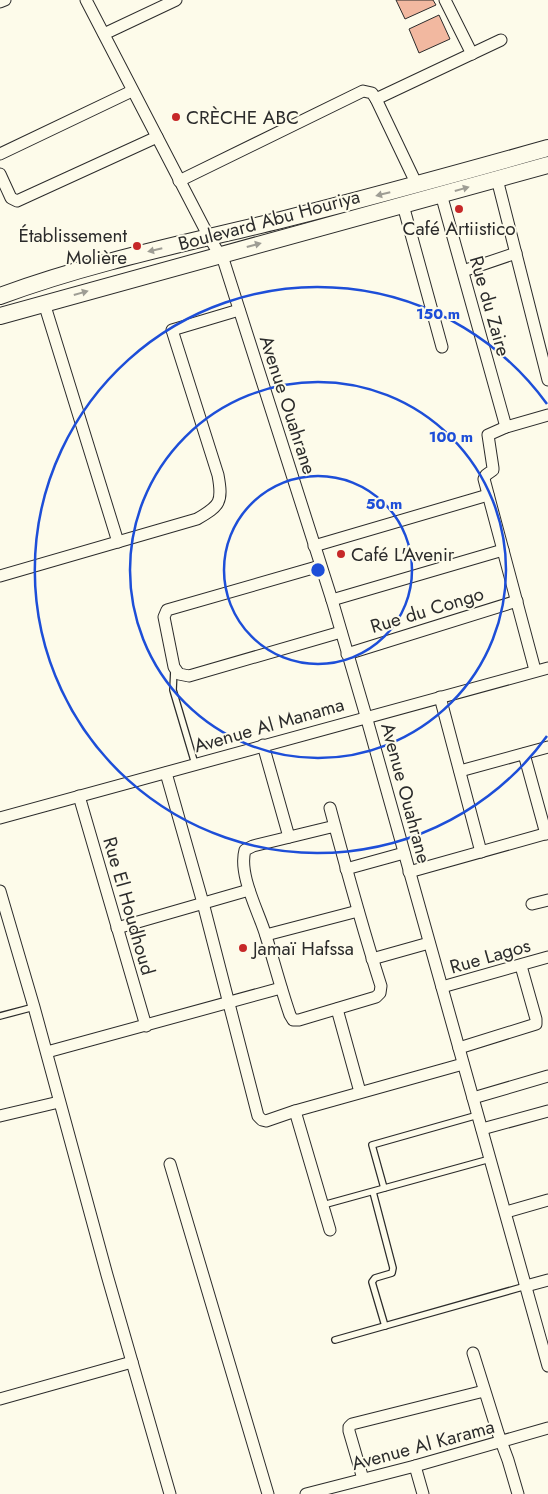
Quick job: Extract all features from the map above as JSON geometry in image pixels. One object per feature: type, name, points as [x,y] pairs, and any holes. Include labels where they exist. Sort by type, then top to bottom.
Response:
[{"type":"main road","name":"Boulevard Abu Houriya","points":[[0,296],[43,280],[102,262],[281,220],[417,185],[548,148]]},
{"type":"main road","name":"Boulevard Abu Houriya","points":[[0,316],[548,165]]},
{"type":"main road","points":[[281,220],[287,236]]},
{"type":"street","points":[[0,2],[5,0]]},
{"type":"street","name":"Avenue Ouahrane","points":[[86,0],[179,181],[224,262],[332,600],[548,1366]]},
{"type":"street","points":[[104,34],[176,0]]},
{"type":"street","points":[[445,0],[472,54]]},
{"type":"street","points":[[376,99],[501,40]]},
{"type":"street","points":[[0,154],[132,91]]},
{"type":"street","points":[[179,181],[363,91],[372,93],[376,99],[417,185]]},
{"type":"street","points":[[0,174],[11,198],[16,201],[157,137]]},
{"type":"street","points":[[497,179],[548,380]]},
{"type":"street","name":"Rue du Zaire","points":[[441,194],[506,427]]},
{"type":"street","points":[[403,205],[442,347]]},
{"type":"street","points":[[463,271],[516,253]]},
{"type":"street","points":[[44,303],[118,542]]},
{"type":"street","points":[[0,576],[197,519],[214,510],[220,499],[218,475],[172,330],[239,310]]},
{"type":"street","points":[[536,670],[484,477],[493,470],[488,434],[548,415]]},
{"type":"street","points":[[314,546],[488,495]]},
{"type":"street","points":[[332,600],[503,550]]},
{"type":"street","points":[[320,566],[167,610],[164,617],[174,667],[179,674],[189,676],[341,632]]},
{"type":"street","name":"Rue du Congo","points":[[347,654],[517,601]]},
{"type":"street","name":"Avenue Al Manama","points":[[0,818],[366,716],[548,668]]},
{"type":"street","points":[[440,697],[481,852]]},
{"type":"street","points":[[264,745],[288,837]]},
{"type":"street","points":[[460,771],[548,747]]},
{"type":"street","points":[[409,872],[547,834],[524,754]]},
{"type":"street","points":[[166,773],[204,903],[258,1116],[262,1120],[266,1121],[295,1110],[463,1064]]},
{"type":"street","name":"Rue El Houdhoud","points":[[79,796],[146,1026]]},
{"type":"street","points":[[330,808],[381,986],[380,993],[376,997],[299,1020],[293,1020],[281,988],[266,935],[249,890],[242,860],[244,850],[253,846],[335,826]]},
{"type":"street","points":[[346,869],[404,853]]},
{"type":"street","points":[[117,928],[249,890]]},
{"type":"street","points":[[0,891],[47,1052],[59,1102],[170,1494]]},
{"type":"street","points":[[532,904],[548,900]]},
{"type":"street","points":[[266,935],[358,911]]},
{"type":"street","points":[[372,959],[429,942]]},
{"type":"street","name":"Rue Lagos","points":[[442,988],[548,958]]},
{"type":"street","points":[[459,1048],[536,1024],[521,966]]},
{"type":"street","points":[[47,1052],[281,988]]},
{"type":"street","points":[[337,1009],[360,1092]]},
{"type":"street","points":[[473,1098],[548,1076]]},
{"type":"street","points":[[0,1116],[59,1102]]},
{"type":"street","points":[[295,1110],[330,1230]]},
{"type":"street","points":[[482,1129],[548,1111]]},
{"type":"street","points":[[170,1164],[268,1494]]},
{"type":"street","points":[[506,1212],[548,1200]]},
{"type":"street","points":[[526,1286],[548,1280]]},
{"type":"street","points":[[473,1353],[518,1494]]},
{"type":"street","points":[[0,1398],[132,1362]]},
{"type":"street","points":[[363,1479],[349,1431],[349,1427],[352,1424],[484,1390]]},
{"type":"street","name":"Avenue Al Karama","points":[[306,1494],[415,1466],[548,1428]]},
{"type":"street","points":[[415,1466],[423,1494]]},
{"type":"street","points":[[350,1482],[354,1494]]},
{"type":"lane","points":[[174,667],[173,690],[195,764]]},
{"type":"lane","points":[[0,1016],[34,1007]]},
{"type":"lane","points":[[384,1188],[371,1148],[374,1143],[478,1115]]},
{"type":"lane","points":[[323,1205],[490,1159]]},
{"type":"lane","points":[[373,1192],[393,1268],[392,1273],[375,1278],[372,1282],[385,1326]]},
{"type":"lane","points":[[335,1340],[526,1286]]},
{"type":"building","points":[[396,0],[433,0],[436,5],[405,19]]},
{"type":"building","points":[[439,15],[450,39],[419,53],[409,29]]},
{"type":"place","name":"CRÈCHE ABC","points":[[176,117]]},
{"type":"place","name":"Café Artiistico","points":[[459,209]]},
{"type":"place","name":"Établissement Molière","points":[[137,246]]},
{"type":"place","name":"Café L'Avenir","points":[[341,554]]},
{"type":"place","name":"Jamaï Hafssa","points":[[243,948]]}]
